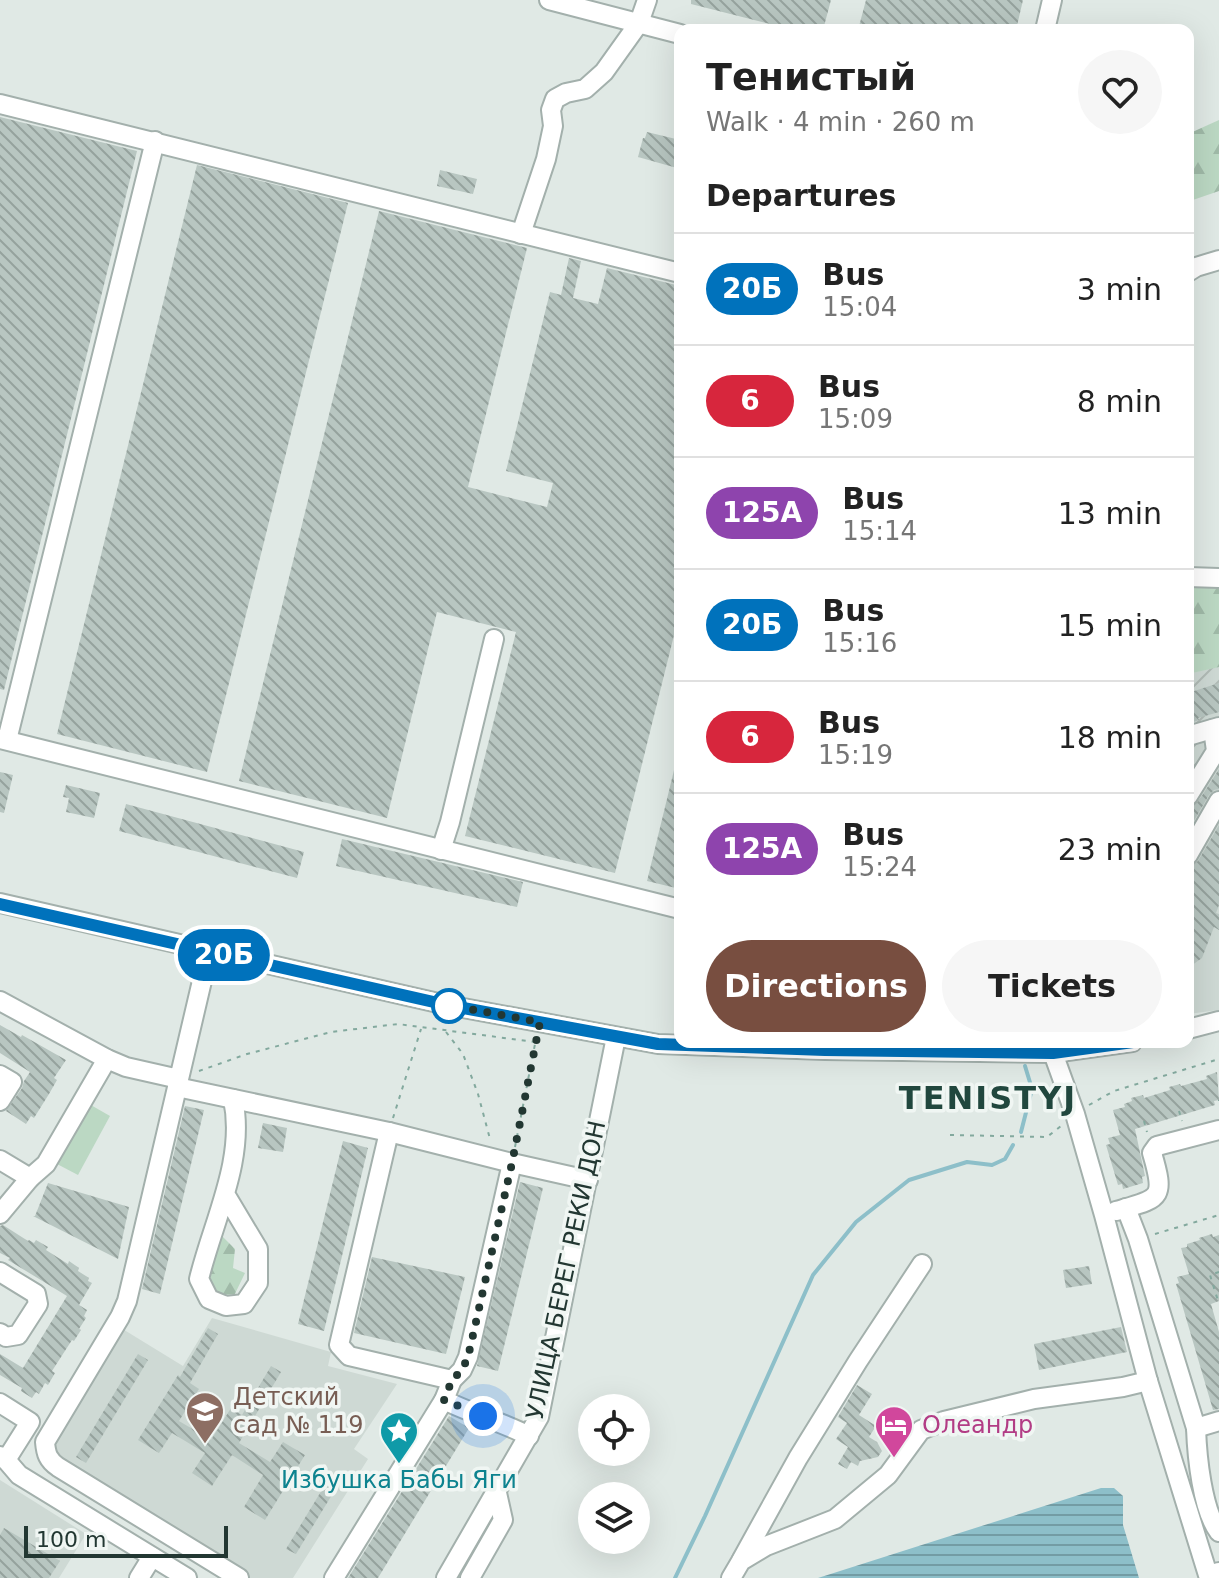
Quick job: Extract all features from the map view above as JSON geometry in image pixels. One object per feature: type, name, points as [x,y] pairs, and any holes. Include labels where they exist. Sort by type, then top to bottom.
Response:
[{"type":"street","points":[[549,0],[674,32]]},
{"type":"street","points":[[521,234],[546,159],[555,99],[585,89],[604,72],[639,23],[647,0]]},
{"type":"street","points":[[1046,24],[1052,0]]},
{"type":"street","points":[[0,104],[674,272]]},
{"type":"street","points":[[155,141],[4,740],[674,908]]},
{"type":"street","points":[[1194,268],[1219,260]]},
{"type":"street","points":[[1194,577],[1219,578]]},
{"type":"street","points":[[441,850],[494,639]]},
{"type":"street","points":[[1194,734],[1216,728],[1216,751],[1194,786]]},
{"type":"street","points":[[1194,845],[1219,801]]},
{"type":"street","points":[[0,903],[447,1005],[616,1037],[674,1044]]},
{"type":"street","points":[[209,951],[127,1301],[45,1442],[46,1454],[58,1467],[239,1578]]},
{"type":"street","points":[[0,1001],[107,1059],[178,1083],[233,1099],[389,1132],[588,1180]]},
{"type":"street","points":[[1194,1027],[1219,1021]]},
{"type":"street","name":"УЛИЦА БЕРЕГ РЕКИ ДОН","points":[[446,1578],[539,1417],[616,1037]]},
{"type":"street","points":[[892,1048],[1053,1053],[1089,1048]]},
{"type":"street","points":[[1053,1053],[1075,1114],[1148,1381],[1214,1573]]},
{"type":"street","points":[[0,1214],[46,1164],[107,1059]]},
{"type":"street","points":[[0,1075],[12,1082],[0,1101]]},
{"type":"street","points":[[225,1194],[258,1249],[258,1283],[244,1304],[226,1306],[209,1299],[199,1279],[233,1159],[237,1117],[233,1099]]},
{"type":"street","points":[[1104,1215],[1153,1199],[1160,1191],[1160,1178],[1152,1153],[1157,1146],[1219,1130]]},
{"type":"street","points":[[389,1132],[339,1345],[349,1356],[452,1380]]},
{"type":"street","points":[[0,1160],[30,1178]]},
{"type":"street","points":[[334,1578],[468,1357],[512,1163]]},
{"type":"street","points":[[1126,1208],[1196,1428],[1199,1473],[1213,1524],[1219,1532]]},
{"type":"street","points":[[731,1578],[806,1446],[922,1264]]},
{"type":"street","points":[[0,1272],[36,1294],[38,1304],[18,1335],[6,1337],[0,1333]]},
{"type":"street","points":[[741,1561],[766,1546],[835,1519],[888,1475],[921,1430],[944,1421],[1034,1399],[1148,1381]]},
{"type":"street","points":[[444,1400],[529,1436]]},
{"type":"street","points":[[0,1403],[30,1422],[3,1458],[19,1475],[66,1509],[187,1578]]},
{"type":"street","points":[[1196,1428],[1219,1421]]},
{"type":"street","points":[[470,1578],[503,1520],[497,1493]]},
{"type":"street","points":[[139,1578],[152,1557]]},
{"type":"path","points":[[512,1163],[540,1022]]},
{"type":"path","points":[[178,1083],[247,1054],[331,1032],[398,1024],[535,1042]]},
{"type":"path","points":[[389,1132],[422,1027]]},
{"type":"path","points":[[445,1031],[463,1054],[490,1137]]},
{"type":"path","points":[[950,1135],[1047,1137],[1075,1114],[1114,1091],[1219,1059]]},
{"type":"path","points":[[1138,1239],[1219,1215]]},
{"type":"path","points":[[1219,1272],[1210,1275],[1219,1304]]},
{"type":"shaded area","points":[[1219,666],[1219,833],[1194,916],[1194,672]]},
{"type":"shaded area","points":[[1219,833],[1219,1010],[1194,1013],[1194,916]]},
{"type":"shaded area","name":"Детский сад № 119","points":[[212,1318],[331,1352],[328,1366],[397,1384],[354,1449],[368,1459],[293,1578],[250,1578],[57,1460],[54,1441],[121,1328],[183,1366]]},
{"type":"shaded area","points":[[0,1480],[86,1534],[59,1578],[0,1578]]},
{"type":"green space","points":[[1219,120],[1219,191],[1194,200],[1194,131]]},
{"type":"green space","points":[[1194,582],[1219,582],[1219,667],[1194,673]]},
{"type":"green space","points":[[89,1104],[110,1116],[78,1175],[57,1164]]},
{"type":"green space","points":[[220,1234],[235,1249],[233,1268],[245,1273],[231,1302],[212,1294],[201,1278]]},
{"type":"water","points":[[1101,1488],[1114,1488],[1123,1496],[1123,1525],[1139,1578],[818,1578]]},
{"type":"building","points":[[691,0],[831,0],[825,24],[770,24],[691,4]]},
{"type":"building","points":[[866,0],[1023,0],[1017,24],[860,24]]},
{"type":"building","points":[[0,117],[137,151],[4,690],[0,689]]},
{"type":"building","points":[[647,132],[674,139],[674,167],[638,157]]},
{"type":"building","points":[[197,165],[348,203],[207,772],[57,734]]},
{"type":"building","points":[[440,170],[477,179],[473,194],[437,186]]},
{"type":"building","points":[[379,211],[527,248],[468,487],[547,507],[553,483],[506,471],[550,292],[561,295],[569,258],[581,261],[573,298],[598,304],[607,268],[674,285],[674,635],[615,873],[465,836],[516,632],[437,612],[387,818],[239,781]]},
{"type":"building","points":[[1219,683],[1219,712],[1194,722],[1194,691]]},
{"type":"building","points":[[1219,769],[1219,789],[1209,795],[1194,821],[1194,806]]},
{"type":"building","points":[[674,770],[674,888],[647,881]]},
{"type":"building","points":[[0,772],[13,775],[4,813],[0,812]]},
{"type":"building","points":[[66,785],[100,793],[94,818],[66,812],[69,798],[63,797]]},
{"type":"building","points":[[126,804],[304,852],[297,878],[119,831]]},
{"type":"building","points":[[1219,825],[1219,905],[1216,913],[1219,914],[1219,930],[1214,927],[1202,958],[1194,964],[1194,866]]},
{"type":"building","points":[[342,839],[523,882],[517,907],[336,866]]},
{"type":"building","points":[[0,1025],[66,1060],[34,1118],[31,1116],[26,1124],[6,1111],[30,1072],[0,1053]]},
{"type":"building","points":[[1217,1072],[1219,1100],[1214,1101],[1215,1105],[1135,1129],[1145,1176],[1142,1177],[1143,1183],[1123,1189],[1122,1184],[1118,1185],[1106,1145],[1110,1144],[1108,1138],[1120,1135],[1113,1110],[1125,1107],[1124,1104],[1132,1101],[1131,1098],[1143,1095],[1144,1098],[1170,1090],[1169,1087],[1207,1079],[1206,1076]]},
{"type":"building","points":[[185,1106],[204,1110],[160,1294],[142,1289]]},
{"type":"building","points":[[263,1123],[287,1128],[283,1152],[258,1148]]},
{"type":"building","points":[[343,1141],[368,1148],[324,1331],[298,1324]]},
{"type":"building","points":[[520,1182],[543,1188],[498,1371],[477,1366]]},
{"type":"building","points":[[48,1183],[129,1207],[118,1259],[33,1216]]},
{"type":"building","points":[[0,1226],[28,1241],[34,1243],[36,1240],[48,1247],[46,1250],[79,1268],[78,1271],[92,1283],[79,1305],[87,1310],[81,1330],[52,1371],[55,1373],[48,1385],[45,1383],[39,1394],[36,1392],[32,1398],[0,1375],[0,1354],[23,1368],[67,1296],[0,1253]]},
{"type":"building","points":[[1212,1234],[1213,1237],[1219,1235],[1219,1301],[1211,1304],[1219,1332],[1219,1409],[1213,1410],[1176,1284],[1179,1283],[1177,1277],[1189,1274],[1181,1248]]},
{"type":"building","points":[[372,1257],[465,1277],[446,1354],[354,1333]]},
{"type":"building","points":[[1089,1266],[1092,1284],[1066,1288],[1063,1270]]},
{"type":"building","points":[[1121,1327],[1127,1352],[1039,1370],[1034,1344]]},
{"type":"building","points":[[208,1328],[218,1334],[190,1383],[199,1389],[179,1421],[211,1440],[231,1408],[242,1415],[271,1366],[281,1372],[239,1443],[270,1462],[283,1442],[305,1455],[265,1520],[244,1507],[263,1475],[232,1455],[212,1486],[192,1473],[205,1453],[172,1433],[159,1453],[138,1440]]},
{"type":"building","points":[[138,1354],[148,1360],[86,1463],[76,1457]]},
{"type":"building","points":[[857,1385],[872,1394],[859,1415],[876,1426],[869,1437],[877,1442],[882,1451],[878,1457],[860,1461],[858,1466],[851,1462],[847,1469],[838,1464],[848,1447],[836,1439],[847,1423],[838,1417]]},
{"type":"building","points":[[449,1416],[469,1428],[378,1578],[348,1578]]},
{"type":"building","points":[[331,1475],[341,1480],[296,1554],[286,1549]]},
{"type":"building","points":[[4,1528],[60,1561],[49,1578],[0,1578],[0,1535]]},
{"type":"waterway","points":[[1021,1132],[1032,1089],[1025,1066]]},
{"type":"waterway","points":[[675,1578],[813,1275],[856,1222],[909,1180],[967,1162],[992,1165],[1005,1159],[1013,1145]]},
{"type":"bus line","name":"20Б","points":[[0,904],[447,1005],[616,1037],[674,1045]]},
{"type":"bus line","name":"20Б","points":[[769,1048],[1053,1053],[1089,1048]]},
{"type":"place","name":"Детский сад № 119","points":[[205,1445]]},
{"type":"place","name":"Олеандр","points":[[894,1459]]},
{"type":"place","name":"Избушка Бабы Яги","points":[[399,1465]]},
{"type":"district","name":"TENISTYJ","points":[[988,1098]]},
{"type":"route","points":[[449,1006],[540,1022],[468,1357],[462,1370],[452,1380],[444,1400],[483,1416]]}]
